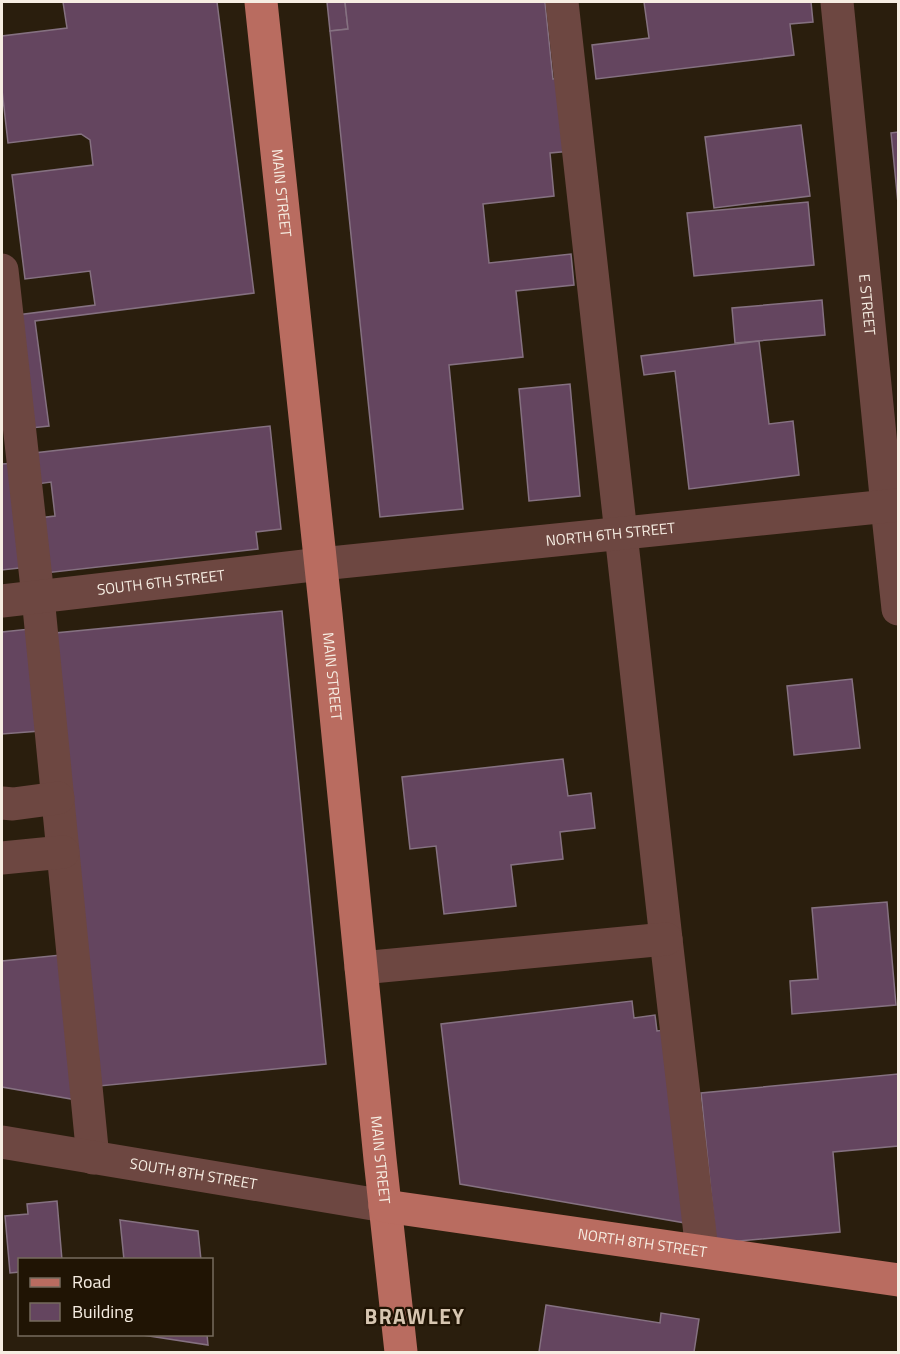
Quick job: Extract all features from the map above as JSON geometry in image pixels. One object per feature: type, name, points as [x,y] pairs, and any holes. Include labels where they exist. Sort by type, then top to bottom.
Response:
[{"type":"main road","name":"MAIN STREET","points":[[261,2],[401,1353]]},
{"type":"main road","name":"NORTH 8TH STREET","points":[[385,1206],[898,1280]]},
{"type":"street","points":[[562,2],[702,1251]]},
{"type":"street","name":"E STREET","points":[[837,2],[893,506],[898,609]]},
{"type":"street","points":[[2,276],[6,350],[38,597],[93,1158]]},
{"type":"street","name":"NORTH 6TH STREET","points":[[321,564],[893,506]]},
{"type":"street","name":"SOUTH 6TH STREET","points":[[2,601],[321,564]]},
{"type":"street","points":[[2,803],[13,804],[58,798]]},
{"type":"street","points":[[2,858],[63,852]]},
{"type":"street","points":[[361,968],[666,939]]},
{"type":"street","name":"SOUTH 8TH STREET","points":[[2,1142],[385,1206]]},
{"type":"building","points":[[63,2],[217,2],[254,293],[35,321],[49,426],[31,428],[17,315],[95,305],[90,271],[25,279],[12,175],[93,165],[90,140],[81,134],[8,143],[2,90],[2,36],[67,28]]},
{"type":"building","points":[[327,2],[345,2],[348,29],[330,31]]},
{"type":"building","points":[[345,2],[545,2],[553,79],[564,78],[572,151],[550,153],[554,196],[483,204],[489,263],[571,254],[574,285],[516,291],[523,357],[449,365],[463,509],[380,517],[330,31],[348,29]]},
{"type":"building","points":[[644,2],[811,2],[813,22],[790,24],[794,55],[596,79],[592,45],[649,38]]},
{"type":"building","points":[[801,125],[810,196],[714,208],[705,137]]},
{"type":"building","points":[[898,132],[898,203],[891,133]]},
{"type":"building","points":[[808,202],[814,265],[694,276],[687,213]]},
{"type":"building","points":[[822,300],[825,335],[735,343],[732,308]]},
{"type":"building","points":[[759,341],[769,424],[793,421],[799,475],[689,489],[675,371],[644,375],[641,356]]},
{"type":"building","points":[[570,384],[580,496],[529,501],[519,389]]},
{"type":"building","points":[[270,426],[281,529],[256,532],[258,549],[45,573],[38,518],[55,516],[51,482],[37,484],[34,453]]},
{"type":"building","points":[[16,463],[28,567],[2,570],[2,464]]},
{"type":"building","points":[[282,611],[326,1064],[99,1086],[55,633]]},
{"type":"building","points":[[30,629],[40,731],[2,734],[2,632]]},
{"type":"building","points":[[852,679],[860,748],[794,755],[787,686]]},
{"type":"building","points":[[563,759],[568,796],[591,793],[595,828],[560,832],[563,859],[511,865],[516,906],[444,914],[436,846],[410,849],[402,777]]},
{"type":"building","points":[[887,902],[896,1005],[792,1014],[790,981],[818,979],[812,908]]},
{"type":"building","points":[[71,954],[77,1100],[2,1087],[2,961]]},
{"type":"building","points":[[632,1001],[634,1018],[655,1015],[657,1031],[672,1029],[691,1224],[460,1184],[441,1024]]},
{"type":"building","points":[[898,1074],[898,1146],[833,1152],[840,1232],[716,1243],[701,1093]]},
{"type":"building","points":[[57,1201],[62,1258],[18,1258],[18,1272],[10,1273],[5,1216],[28,1214],[27,1204]]},
{"type":"building","points":[[120,1220],[198,1231],[201,1258],[124,1258]]},
{"type":"building","points":[[546,1305],[660,1323],[661,1313],[699,1319],[694,1352],[539,1352]]},
{"type":"building","points":[[149,1336],[207,1336],[208,1345]]},
{"type":"district","name":"BRAWLEY","points":[[415,1317]]}]
